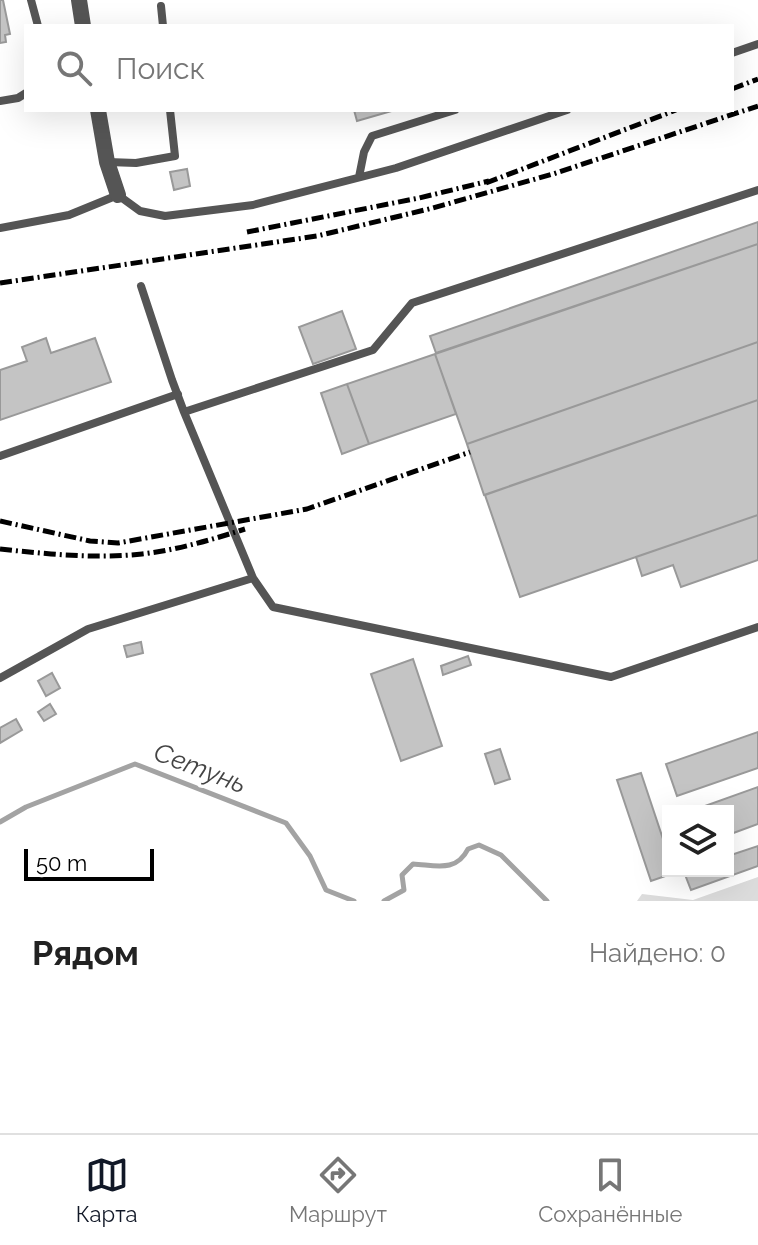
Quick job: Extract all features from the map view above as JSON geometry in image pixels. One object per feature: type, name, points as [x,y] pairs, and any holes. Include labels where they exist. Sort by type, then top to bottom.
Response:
[{"type":"street","points":[[79,0],[83,24]]},
{"type":"street","points":[[98,112],[107,162],[118,195]]},
{"type":"lane","points":[[31,0],[37,24]]},
{"type":"lane","points":[[161,6],[163,24]]},
{"type":"lane","points":[[734,52],[758,44]]},
{"type":"lane","points":[[0,101],[24,94]]},
{"type":"lane","points":[[107,162],[136,163],[175,156],[170,112]]},
{"type":"lane","points":[[359,177],[364,152],[372,136],[449,112]]},
{"type":"lane","points":[[0,228],[69,215],[118,195],[140,211],[165,216],[253,205],[396,168],[561,112]]},
{"type":"lane","points":[[184,412],[373,350],[412,303],[758,190]]},
{"type":"lane","points":[[141,286],[184,412],[253,578],[273,607],[611,677],[758,627]]},
{"type":"lane","points":[[0,456],[178,394]]},
{"type":"lane","points":[[0,678],[88,629],[253,578]]},
{"type":"shaded area","points":[[758,877],[758,901],[637,901],[642,894],[693,900]]},
{"type":"building","points":[[0,0],[3,0],[10,34],[5,35],[6,42],[0,43]]},
{"type":"building","points":[[355,112],[388,112],[357,121]]},
{"type":"building","points":[[187,169],[190,186],[174,190],[170,172]]},
{"type":"building","points":[[758,222],[758,244],[436,353],[430,336]]},
{"type":"building","points":[[758,244],[758,342],[467,444],[435,354]]},
{"type":"building","points":[[342,311],[356,349],[313,364],[299,327]]},
{"type":"building","points":[[46,338],[51,353],[95,338],[111,382],[0,420],[0,370],[27,361],[22,347]]},
{"type":"building","points":[[758,342],[758,400],[484,495],[467,444]]},
{"type":"building","points":[[435,354],[456,414],[369,444],[347,384]]},
{"type":"building","points":[[347,384],[369,444],[342,454],[321,393]]},
{"type":"building","points":[[758,400],[758,515],[520,597],[485,495]]},
{"type":"building","points":[[758,515],[758,560],[681,587],[673,565],[642,576],[636,557]]},
{"type":"building","points":[[141,642],[143,653],[127,657],[124,646]]},
{"type":"building","points":[[468,656],[471,665],[443,675],[441,666]]},
{"type":"building","points":[[413,659],[442,746],[401,761],[371,674]]},
{"type":"building","points":[[52,673],[60,688],[46,696],[38,681]]},
{"type":"building","points":[[50,704],[56,714],[44,721],[38,712]]},
{"type":"building","points":[[16,719],[22,730],[0,743],[0,728]]},
{"type":"building","points":[[758,732],[758,768],[677,796],[666,764]]},
{"type":"building","points":[[500,749],[510,779],[495,784],[485,754]]},
{"type":"building","points":[[641,773],[662,836],[662,877],[651,881],[617,780]]},
{"type":"building","points":[[758,787],[758,824],[734,833],[734,805],[708,805]]},
{"type":"building","points":[[758,846],[758,866],[734,875],[734,854]]},
{"type":"building","points":[[686,877],[727,877],[691,890]]},
{"type":"waterway","name":"Сетунь","points":[[0,822],[26,807],[135,764],[286,823],[310,856],[326,890],[354,901]]},
{"type":"waterway","name":"Сетунь","points":[[384,901],[404,890],[402,875],[413,864],[451,865],[468,849],[479,845],[501,855],[547,901]]},
{"type":"railway","points":[[734,88],[758,79]]},
{"type":"railway","points":[[0,283],[317,236],[553,174],[758,106]]},
{"type":"railway","points":[[486,183],[671,112]]},
{"type":"railway","points":[[247,232],[489,181]]},
{"type":"railway","points":[[0,521],[90,541],[118,543],[307,509],[470,452]]},
{"type":"railway","points":[[0,549],[89,556],[142,554],[194,544],[245,529]]}]
